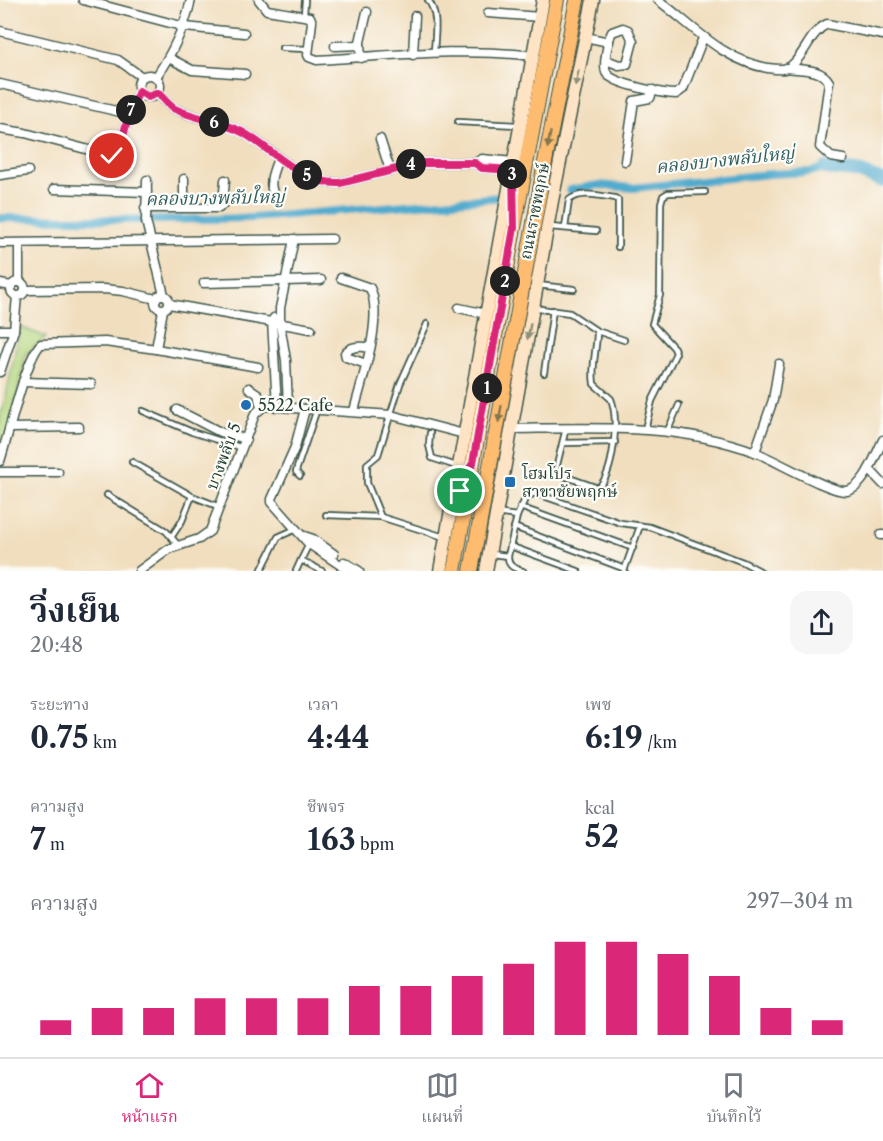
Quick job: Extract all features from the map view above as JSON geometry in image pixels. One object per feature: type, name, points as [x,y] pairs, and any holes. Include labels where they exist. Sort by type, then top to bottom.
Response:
[{"type":"main road","name":"ถนนราชพฤกษ์","points":[[440,571],[543,0]]},
{"type":"main road","name":"ถนนราชพฤกษ์","points":[[454,571],[514,228],[557,0]]},
{"type":"main road","name":"ถนนราชพฤกษ์","points":[[471,571],[545,162],[577,0]]},
{"type":"main road","name":"ถนนราชพฤกษ์","points":[[486,571],[547,230],[593,0]]},
{"type":"main road","points":[[545,162],[547,230]]},
{"type":"main road","points":[[513,169],[514,228]]},
{"type":"main road","points":[[444,554],[452,533],[464,479],[473,463]]},
{"type":"street","points":[[83,0],[185,27],[244,33]]},
{"type":"street","points":[[156,76],[169,58],[185,27],[191,0]]},
{"type":"street","points":[[260,0],[267,10],[309,15],[312,19],[309,57],[317,60],[434,54],[502,53],[533,56]]},
{"type":"street","points":[[658,0],[703,38],[750,64],[778,70],[789,67],[819,72],[828,79],[820,147],[831,157],[843,159]]},
{"type":"street","points":[[361,58],[360,45],[367,12]]},
{"type":"street","points":[[488,13],[540,17]]},
{"type":"street","points":[[413,55],[415,16]]},
{"type":"street","points":[[789,67],[817,32],[827,24],[883,36]]},
{"type":"street","points":[[606,60],[619,65],[627,64],[633,41],[631,34],[623,28],[612,32],[609,42],[606,60],[605,72],[609,77],[670,94],[680,93],[684,89],[703,38]]},
{"type":"street","points":[[0,31],[118,60],[142,77]]},
{"type":"street","points":[[585,38],[609,42]]},
{"type":"street","points":[[335,46],[360,45]]},
{"type":"street","points":[[169,58],[192,69],[245,74]]},
{"type":"street","points":[[0,129],[25,133],[112,156],[119,152],[129,114],[139,91],[138,83],[142,77],[156,76]]},
{"type":"street","points":[[139,91],[148,97],[158,93],[161,86],[156,76]]},
{"type":"street","points":[[0,84],[129,114]]},
{"type":"street","points":[[625,161],[634,101],[650,98],[653,90]]},
{"type":"street","points":[[158,93],[174,108],[242,132],[278,159],[318,181],[340,183],[421,163],[475,163],[482,168],[513,169]]},
{"type":"street","points":[[380,139],[390,170]]},
{"type":"street","points":[[276,198],[270,182],[278,159]]},
{"type":"street","points":[[0,175],[28,171]]},
{"type":"street","points":[[184,179],[184,207]]},
{"type":"street","points":[[147,180],[146,221],[152,242],[160,297],[156,306],[311,329]]},
{"type":"street","points":[[146,208],[221,207],[225,180]]},
{"type":"street","points":[[54,189],[147,192]]},
{"type":"street","points":[[278,406],[276,322],[294,239]]},
{"type":"street","points":[[0,243],[332,239]]},
{"type":"street","points":[[17,296],[12,292],[15,284],[19,244]]},
{"type":"street","points":[[341,278],[368,286],[372,292],[375,319],[354,411]]},
{"type":"street","points":[[204,284],[321,280]]},
{"type":"street","points":[[0,284],[24,285],[25,290]]},
{"type":"street","points":[[25,290],[104,289],[169,299],[156,349]]},
{"type":"street","points":[[17,296],[22,295],[25,290]]},
{"type":"street","points":[[0,371],[14,330],[17,296]]},
{"type":"street","points":[[459,308],[486,314]]},
{"type":"street","points":[[276,322],[286,369],[288,407]]},
{"type":"street","points":[[0,330],[14,330]]},
{"type":"street","points":[[0,461],[23,382],[35,349],[41,344],[105,342],[258,367]]},
{"type":"street","points":[[366,363],[350,360],[345,353],[349,348],[370,347]]},
{"type":"street","points":[[755,452],[773,400],[779,364]]},
{"type":"street","points":[[276,371],[286,369]]},
{"type":"street","points":[[23,382],[91,384]]},
{"type":"street","points":[[249,388],[258,394],[261,408],[278,406],[391,415],[464,434]]},
{"type":"street","name":"บางพลับ 5","points":[[139,571],[178,545],[199,539],[207,534],[220,507],[255,414],[261,408]]},
{"type":"street","points":[[305,409],[295,447],[272,499],[274,506],[296,529],[343,568],[358,571]]},
{"type":"street","points":[[177,410],[220,432],[246,439]]},
{"type":"street","points":[[11,428],[79,428]]},
{"type":"street","points":[[511,429],[615,428],[682,432],[755,452],[840,491],[856,487],[869,470],[883,440]]},
{"type":"street","points":[[869,470],[883,484]]},
{"type":"street","points":[[0,472],[58,472]]},
{"type":"lane","points":[[304,15],[305,0]]},
{"type":"lane","points":[[428,0],[434,8],[435,15],[434,54]]},
{"type":"lane","points":[[282,48],[308,49]]},
{"type":"lane","points":[[458,122],[521,125]]},
{"type":"lane","points":[[645,429],[652,401],[676,353],[652,324],[660,295],[661,203],[663,196],[668,193],[705,192]]},
{"type":"lane","points":[[565,228],[569,200],[573,196],[583,194],[615,198],[618,201],[618,247]]},
{"type":"lane","points":[[547,230],[565,228],[596,231]]},
{"type":"lane","points":[[537,285],[574,289]]},
{"type":"lane","points":[[533,308],[570,314],[597,331],[624,340]]},
{"type":"lane","points":[[544,373],[553,310]]},
{"type":"lane","points":[[381,517],[367,483],[367,464],[378,455],[400,384],[427,324]]},
{"type":"lane","points":[[566,428],[556,469],[558,474],[595,489],[602,484],[615,442],[611,399],[594,384],[592,374],[597,348],[597,331]]},
{"type":"lane","points":[[667,432],[679,405]]},
{"type":"lane","points":[[300,476],[296,472],[297,468],[317,409]]},
{"type":"lane","points":[[143,411],[192,432],[243,448]]},
{"type":"lane","points":[[430,433],[429,445],[432,458],[458,466]]},
{"type":"lane","points":[[562,443],[615,442]]},
{"type":"lane","points":[[132,462],[192,496],[220,507]]},
{"type":"lane","points":[[523,571],[509,565],[508,556],[520,507],[526,497],[535,493],[621,523],[650,526],[743,561],[760,571]]},
{"type":"lane","points":[[108,495],[172,536],[178,545]]},
{"type":"lane","points":[[172,536],[182,521],[192,496]]},
{"type":"lane","points":[[520,507],[633,548]]},
{"type":"lane","points":[[496,513],[517,516]]},
{"type":"lane","points":[[326,515],[381,517],[446,538]]},
{"type":"lane","points":[[514,527],[625,570],[640,526]]},
{"type":"lane","points":[[261,571],[278,537],[296,529]]},
{"type":"lane","points":[[296,571],[309,540]]},
{"type":"lane","points":[[510,546],[578,571]]},
{"type":"lane","points":[[489,554],[508,556]]},
{"type":"lane","points":[[301,560],[322,571]]},
{"type":"green space","points":[[20,327],[46,337],[26,354],[8,439],[0,464],[0,415],[6,397]]},
{"type":"waterway","name":"คลองบางพลับใหญ่","points":[[570,190],[599,185],[633,188],[809,172],[825,168]]},
{"type":"waterway","name":"คลองบางพลับใหญ่","points":[[825,168],[856,171],[883,181]]},
{"type":"waterway","name":"คลองบางพลับใหญ่","points":[[0,218],[157,220],[253,218],[502,197]]},
{"type":"place","name":"5522 Cafe","points":[[246,405]]},
{"type":"place","name":"โฮมโปร สาขาชัยพฤกษ์","points":[[510,482]]},
{"type":"route","points":[[112,156],[119,152],[129,114],[139,91],[148,97],[158,93],[174,108],[242,132],[278,159],[318,181],[340,183],[421,163],[475,163],[482,168],[513,170],[514,228],[473,463],[460,491]]}]
